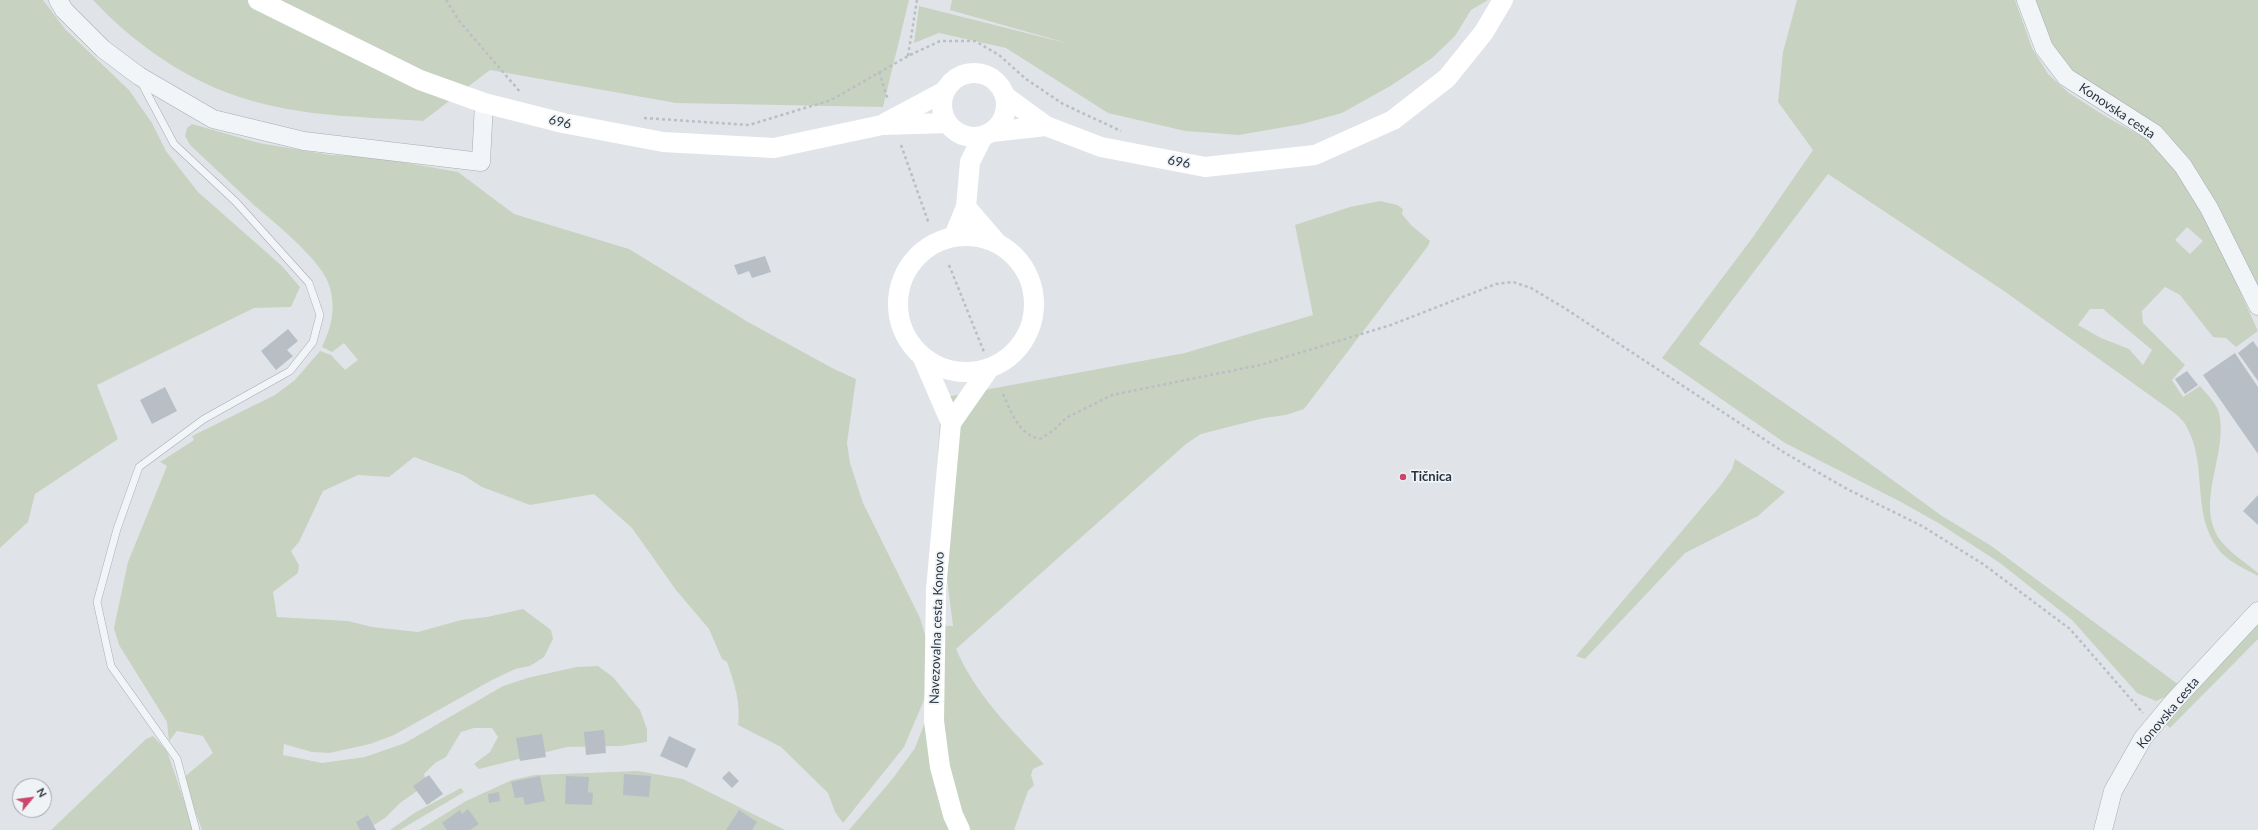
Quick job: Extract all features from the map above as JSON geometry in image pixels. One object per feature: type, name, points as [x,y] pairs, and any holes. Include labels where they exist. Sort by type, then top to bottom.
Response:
[{"type":"main road","name":"696","points":[[258,0],[420,80],[484,104],[563,123],[663,142],[774,148],[882,125],[948,123]]},
{"type":"main road","name":"696","points":[[882,125],[945,91],[952,82],[961,76],[977,74],[992,79],[1000,86],[1005,96],[1046,126],[1101,147],[1205,167],[1315,155],[1393,120],[1447,78],[1484,32],[1503,0]]},
{"type":"main road","points":[[945,91],[942,102],[943,112],[948,123],[963,135],[970,162],[966,207],[954,236]]},
{"type":"main road","points":[[970,162],[988,134],[1004,116],[1005,96]]},
{"type":"main road","name":"696","points":[[963,135],[973,137],[1046,126]]},
{"type":"main road","name":"Navezovalna cesta Konovo","points":[[966,207],[998,243],[1016,257],[1028,276],[1034,298],[1033,321],[1024,342],[1008,359],[986,361],[965,373],[943,369],[923,358],[907,342],[899,321],[897,298],[902,276],[915,258],[932,243],[954,236],[976,236],[998,243]]},
{"type":"main road","name":"Navezovalna cesta Konovo","points":[[923,358],[951,423]]},
{"type":"main road","name":"Navezovalna cesta Konovo","points":[[960,830],[953,815],[940,767],[934,721],[936,590],[951,423],[986,361]]},
{"type":"street","points":[[58,0],[64,10],[103,49],[138,76],[213,119],[304,141],[481,162],[484,104]]},
{"type":"street","name":"Konovska cesta","points":[[2026,0],[2044,48],[2066,77],[2154,133],[2183,166],[2210,208],[2258,306]]},
{"type":"street","name":"Konovska cesta","points":[[2103,830],[2113,791],[2143,738],[2258,611]]},
{"type":"lane","points":[[138,76],[174,144],[236,202],[309,283],[320,315],[313,342],[290,371],[204,419],[139,468],[117,529],[97,602],[111,666],[177,759],[196,830]]},
{"type":"path","points":[[446,0],[460,22],[526,99]]},
{"type":"path","points":[[908,56],[917,0]]},
{"type":"path","points":[[641,118],[749,125],[831,100],[908,56],[940,41],[975,41],[999,55],[1026,79],[1063,104],[1124,132]]},
{"type":"path","points":[[879,72],[889,102]]},
{"type":"path","points":[[901,145],[930,224]]},
{"type":"path","points":[[949,265],[986,361]]},
{"type":"path","points":[[1003,394],[1017,423],[1029,436],[1040,439],[1054,430],[1066,418],[1112,395],[1260,365],[1391,325],[1496,284],[1513,282],[1531,288],[1785,453],[1847,489],[1922,526],[1983,564],[2070,629],[2154,725]]},
{"type":"green space","points":[[0,0],[43,0],[65,29],[129,90],[152,123],[166,151],[198,192],[282,266],[300,287],[291,307],[254,308],[97,385],[118,439],[35,494],[28,522],[0,548]]},
{"type":"green space","points":[[93,0],[909,0],[883,107],[676,103],[490,70],[423,121],[303,112],[239,97],[215,88],[171,64],[130,35]]},
{"type":"green space","points":[[952,0],[1488,0],[1471,10],[1455,36],[1432,58],[1392,85],[1342,113],[1302,124],[1239,135],[1185,131],[1108,113],[1006,48],[939,33],[914,43],[919,6],[1070,44],[950,10]]},
{"type":"green space","points":[[1797,0],[2015,0],[2032,48],[2048,74],[2069,93],[2105,116],[2150,141],[2188,186],[2225,258],[2258,331],[2236,347],[2226,338],[2213,337],[2180,295],[2165,287],[2142,311],[2143,323],[2185,365],[2172,380],[2183,397],[2200,386],[2218,410],[2221,427],[2210,503],[2211,517],[2218,537],[2228,549],[2258,573],[2258,576],[2226,557],[2218,549],[2210,534],[2204,519],[2199,471],[2192,439],[2185,424],[2177,415],[2004,291],[1828,174],[1699,344],[1832,436],[1942,516],[1990,545],[2179,685],[2167,696],[2156,701],[2137,693],[2072,620],[2000,563],[1940,524],[1901,502],[1785,443],[1662,358],[1753,237],[1813,150],[1778,102],[1783,52]],"holes":[[[2187,227],[2203,241],[2190,254],[2175,240]],[[2090,309],[2103,309],[2152,350],[2143,365],[2129,349],[2101,338],[2078,325]]]},
{"type":"green space","points":[[2033,0],[2258,0],[2258,296],[2215,200],[2168,134],[2071,70],[2053,47]]},
{"type":"green space","points":[[192,124],[259,143],[330,155],[373,157],[458,172],[514,214],[629,249],[748,322],[834,369],[856,379],[847,443],[850,463],[863,503],[920,618],[928,644],[930,666],[924,700],[904,747],[843,823],[835,812],[828,793],[781,747],[738,725],[738,701],[732,677],[727,662],[722,659],[709,629],[676,590],[632,528],[594,494],[530,505],[482,487],[463,475],[414,457],[389,477],[358,475],[323,491],[299,542],[291,551],[299,565],[298,573],[273,592],[277,617],[348,621],[372,627],[418,632],[461,620],[487,617],[523,609],[551,630],[553,639],[544,657],[530,666],[515,669],[492,680],[394,735],[370,744],[329,753],[312,752],[284,744],[283,755],[322,763],[365,757],[405,743],[503,686],[531,677],[577,667],[598,666],[613,677],[640,710],[647,729],[647,742],[620,746],[567,747],[479,769],[474,764],[490,752],[498,737],[492,728],[474,728],[461,732],[446,757],[435,763],[424,774],[427,784],[400,803],[385,818],[366,830],[202,830],[183,778],[213,753],[203,736],[177,731],[169,741],[167,722],[119,645],[114,628],[128,562],[167,466],[160,462],[194,440],[192,436],[275,395],[295,380],[320,351],[331,355],[345,370],[358,360],[344,343],[332,352],[322,347],[332,319],[333,304],[330,288],[326,278],[319,267],[298,244],[190,145],[185,136],[187,128]]},
{"type":"green space","points":[[1380,201],[1397,205],[1403,209],[1402,214],[1411,225],[1430,241],[1428,246],[1304,409],[1286,415],[1264,418],[1201,434],[1186,444],[956,649],[964,666],[984,696],[1006,724],[1044,764],[1033,769],[1031,775],[1034,785],[1028,791],[1014,830],[849,830],[894,777],[915,748],[931,706],[930,625],[953,626],[936,492],[941,398],[1185,353],[1313,315],[1295,225],[1350,207]]},
{"type":"green space","points":[[1735,459],[1785,492],[1758,516],[1685,553],[1585,659],[1576,656],[1720,486],[1732,469]]},
{"type":"green space","points":[[2258,624],[2258,639],[2170,728],[2164,723]]},
{"type":"green space","points":[[153,736],[167,751],[194,830],[51,830],[146,739]]},
{"type":"green space","points":[[638,771],[683,779],[785,830],[419,830],[466,801],[512,780],[535,775]]},
{"type":"green space","points":[[461,788],[464,792],[400,830],[390,830],[416,812]]},
{"type":"building","points":[[765,256],[771,272],[752,278],[749,271],[738,275],[734,265]]},
{"type":"building","points":[[288,329],[298,341],[287,350],[293,356],[276,370],[261,351]]},
{"type":"building","points":[[2253,341],[2258,348],[2258,381],[2238,353]]},
{"type":"building","points":[[2235,353],[2258,387],[2258,454],[2203,375]]},
{"type":"building","points":[[2187,371],[2198,385],[2185,394],[2175,379]]},
{"type":"building","points":[[165,387],[177,411],[152,424],[140,400]]},
{"type":"building","points":[[2258,495],[2258,525],[2243,511]]},
{"type":"building","points":[[604,730],[606,753],[586,755],[584,732]]},
{"type":"building","points":[[542,734],[546,757],[520,761],[516,738]]},
{"type":"building","points":[[669,736],[696,749],[687,768],[660,756]]},
{"type":"building","points":[[729,771],[739,781],[732,788],[722,778]]},
{"type":"building","points":[[624,774],[651,776],[649,797],[623,795]]},
{"type":"building","points":[[429,775],[443,794],[427,805],[413,786]]},
{"type":"building","points":[[540,776],[545,801],[525,805],[523,797],[515,798],[511,782]]},
{"type":"building","points":[[566,776],[589,777],[588,792],[593,793],[592,805],[565,804]]},
{"type":"building","points":[[499,792],[500,801],[489,803],[488,794]]},
{"type":"building","points":[[468,809],[479,824],[470,830],[447,830],[442,823],[460,810],[462,814]]},
{"type":"building","points":[[739,810],[757,822],[752,830],[726,830]]},
{"type":"building","points":[[368,815],[376,830],[360,830],[356,822]]},
{"type":"place","name":"Tičnica","points":[[1403,477]]}]
